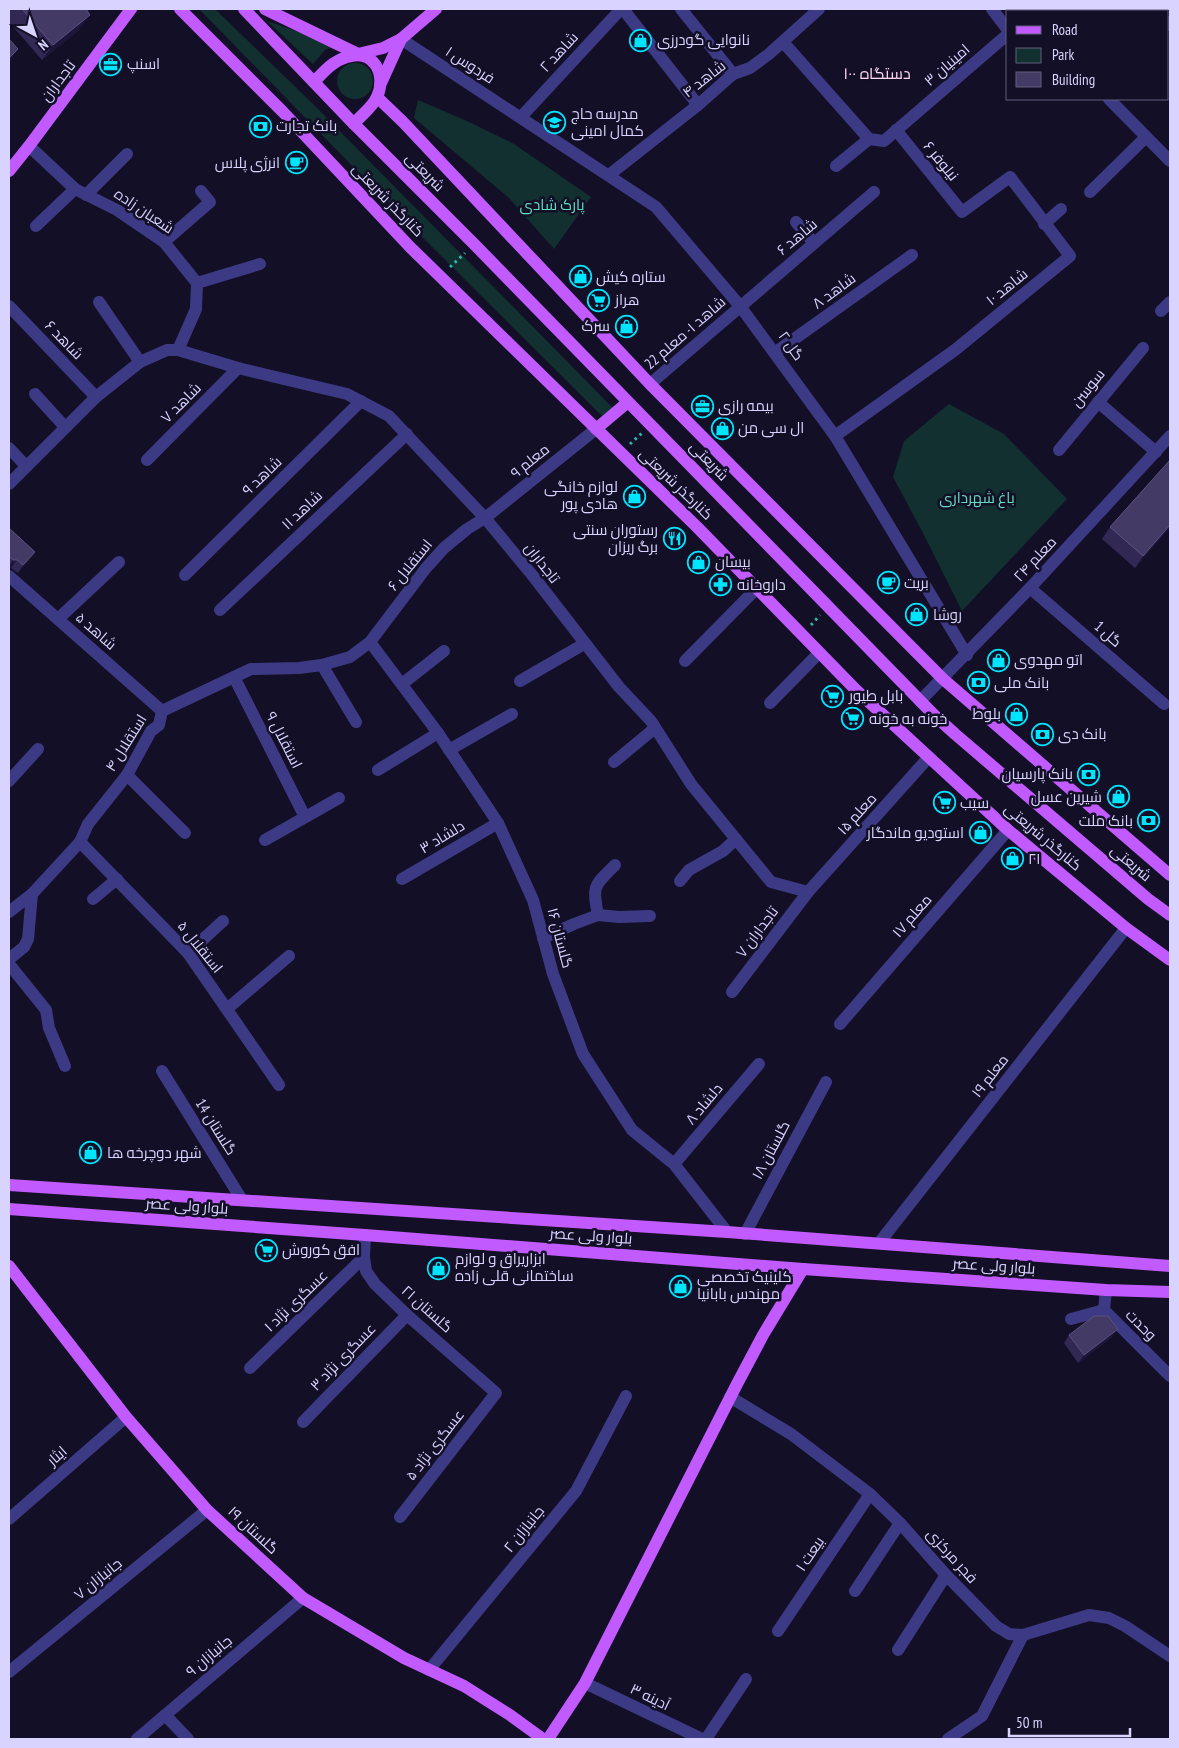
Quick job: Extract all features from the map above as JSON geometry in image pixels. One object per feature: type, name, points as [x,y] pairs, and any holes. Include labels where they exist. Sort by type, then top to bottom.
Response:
[{"type":"main road","name":"تاجداران","points":[[9,171],[131,9]]},
{"type":"main road","name":"کنارگذر شریعتی","points":[[180,9],[283,112],[410,247],[697,527],[856,690],[1008,830],[1126,928],[1170,960]]},
{"type":"main road","name":"شریعتی","points":[[244,9],[354,124],[920,701],[954,734],[1170,915]]},
{"type":"main road","points":[[265,9],[370,59],[377,68],[381,80],[378,91]]},
{"type":"main road","points":[[314,82],[333,63],[383,48],[401,39],[436,9]]},
{"type":"main road","points":[[354,124],[367,110],[378,91],[388,64],[401,39]]},
{"type":"main road","points":[[378,91],[408,128],[650,384],[942,679],[1170,873]]},
{"type":"main road","points":[[596,428],[628,402]]},
{"type":"main road","name":"بلوار ولی عصر","points":[[9,1185],[727,1232],[1170,1266]]},
{"type":"main road","name":"بلوار ولی عصر","points":[[9,1209],[803,1269],[1106,1290],[1170,1292]]},
{"type":"main road","name":"گلستان ۱۹","points":[[9,1266],[126,1417],[207,1510],[303,1598],[404,1658],[464,1686],[510,1715],[543,1739]]},
{"type":"main road","points":[[548,1739],[585,1683],[730,1397],[763,1335],[803,1269]]},
{"type":"street","points":[[622,9],[698,105]]},
{"type":"street","name":"شاهد ۲","points":[[521,117],[622,9]]},
{"type":"street","points":[[681,9],[733,74]]},
{"type":"street","name":"شاهد ۴","points":[[609,175],[698,105],[733,74],[750,68],[769,54],[819,9]]},
{"type":"street","points":[[992,9],[1006,27]]},
{"type":"street","name":"امینیان ۳","points":[[869,139],[884,141],[1006,36]]},
{"type":"street","name":"فردوس ۱","points":[[401,39],[521,117]]},
{"type":"street","points":[[783,42],[869,139],[836,166]]},
{"type":"street","points":[[1110,100],[1170,161]]},
{"type":"street","name":"گل ۲","points":[[521,117],[656,207],[740,306],[776,352],[835,436],[967,654]]},
{"type":"street","name":"نیلوفر ۶","points":[[896,130],[962,212]]},
{"type":"street","points":[[1090,192],[1146,137]]},
{"type":"street","name":"شعبان زاده","points":[[29,146],[81,192],[118,210],[164,242],[197,283]]},
{"type":"street","points":[[36,226],[127,154]]},
{"type":"street","name":"شاهد ۱۰","points":[[835,436],[955,350],[1070,256],[1010,177],[962,212]]},
{"type":"street","points":[[164,242],[210,202],[201,191]]},
{"type":"street","name":"شاهد ۶","points":[[740,306],[874,192]]},
{"type":"street","points":[[1044,224],[1061,209]]},
{"type":"street","points":[[796,222],[814,243]]},
{"type":"street","name":"شاهد ۸","points":[[776,352],[912,255]]},
{"type":"street","points":[[9,484],[96,397],[140,362],[167,350],[178,350],[196,309],[197,283],[260,264]]},
{"type":"street","points":[[98,302],[140,362]]},
{"type":"street","name":"شاهد ۶","points":[[9,306],[96,397]]},
{"type":"street","name":"شاهد ۱- معلم 22","points":[[650,384],[740,306]]},
{"type":"street","name":"سوسن","points":[[1059,450],[1143,348]]},
{"type":"street","name":"تاجداران","points":[[178,350],[238,368],[347,394],[389,416],[449,482],[485,518],[533,576],[584,644],[619,687],[651,721],[691,784],[770,882],[808,892]]},
{"type":"street","name":"شاهد ۷","points":[[146,460],[238,368]]},
{"type":"street","points":[[35,394],[65,426]]},
{"type":"street","name":"شاهد ۹","points":[[185,575],[361,401]]},
{"type":"street","points":[[1098,402],[1156,452]]},
{"type":"street","name":"معلم ۹","points":[[485,518],[596,428]]},
{"type":"street","name":"شاهد ۱۱","points":[[220,610],[407,434]]},
{"type":"street","name":"معلم ۲۴","points":[[920,701],[1030,588],[1170,436]]},
{"type":"street","points":[[9,448],[26,466]]},
{"type":"street","name":"استقلال ۶","points":[[370,642],[426,568],[444,548],[467,529],[485,518]]},
{"type":"street","points":[[58,619],[119,562]]},
{"type":"street","name":"شاهد ۵","points":[[9,576],[162,711]]},
{"type":"street","points":[[685,661],[757,588]]},
{"type":"street","name":"گل 1","points":[[1030,588],[1164,704]]},
{"type":"street","name":"استقلال ۴","points":[[9,912],[32,894],[80,842],[88,824],[127,775],[151,730],[159,725],[162,711],[251,669],[299,668],[322,665],[350,657],[370,642]]},
{"type":"street","name":"گلستان ۱۶","points":[[370,642],[438,734],[498,823],[533,900],[553,974],[583,1054],[632,1130],[674,1164],[727,1232]]},
{"type":"street","points":[[520,681],[584,644]]},
{"type":"street","points":[[402,684],[444,651]]},
{"type":"street","points":[[770,703],[819,653]]},
{"type":"street","points":[[322,665],[356,722]]},
{"type":"street","name":"استقلال ۹","points":[[234,677],[306,817]]},
{"type":"street","points":[[449,750],[512,714]]},
{"type":"street","points":[[614,762],[655,728]]},
{"type":"street","points":[[378,770],[438,734]]},
{"type":"street","points":[[9,780],[38,749]]},
{"type":"street","name":"معلم ۱۵","points":[[808,892],[929,757]]},
{"type":"street","points":[[127,775],[185,833]]},
{"type":"street","points":[[265,840],[339,798]]},
{"type":"street","name":"دلشاد ۳","points":[[402,879],[498,823]]},
{"type":"street","name":"معلم ۱۷","points":[[840,1024],[1008,830]]},
{"type":"street","points":[[680,881],[690,870],[723,851],[736,839]]},
{"type":"street","name":"استقلال ۵","points":[[80,842],[188,953],[279,1085]]},
{"type":"street","points":[[598,915],[594,894],[597,882],[615,865]]},
{"type":"street","points":[[93,899],[117,880]]},
{"type":"street","name":"تاجداران ۷","points":[[732,992],[808,892]]},
{"type":"street","points":[[9,959],[24,947],[28,939],[32,894]]},
{"type":"street","points":[[543,938],[598,915],[619,917],[650,916]]},
{"type":"street","points":[[188,953],[223,921]]},
{"type":"street","name":"معلم ۱۹","points":[[879,1243],[1126,928]]},
{"type":"street","points":[[226,1009],[290,956]]},
{"type":"street","points":[[9,964],[46,1010],[49,1028],[65,1066]]},
{"type":"street","name":"دلشاد ۸","points":[[674,1164],[759,1064]]},
{"type":"street","name":"گلستان 14","points":[[162,1070],[242,1200]]},
{"type":"street","name":"گلستان ۱۸","points":[[744,1234],[826,1082]]},
{"type":"street","name":"گلستان ۲۱","points":[[365,1235],[364,1257],[366,1271],[375,1284],[407,1315],[496,1393]]},
{"type":"street","name":"عسگری نژاد ۱","points":[[250,1368],[364,1257]]},
{"type":"street","name":"وحدت","points":[[1106,1290],[1104,1310],[1170,1376]]},
{"type":"street","points":[[1071,1319],[1104,1310]]},
{"type":"street","name":"عسگری نژاد ۳","points":[[303,1422],[407,1315]]},
{"type":"street","name":"عسگری نژاد ۵","points":[[400,1517],[496,1393]]},
{"type":"street","name":"جانبازان ۲","points":[[429,1670],[576,1491],[626,1396]]},
{"type":"street","name":"فجر مرکزی","points":[[730,1397],[791,1434],[870,1494],[900,1523],[946,1575],[996,1626],[1009,1634],[1024,1635]]},
{"type":"street","name":"ایثار","points":[[9,1520],[126,1417]]},
{"type":"street","name":"بیعت ۱","points":[[778,1631],[870,1494]]},
{"type":"street","name":"جانبازان ۷","points":[[9,1672],[207,1510]]},
{"type":"street","points":[[855,1591],[900,1523]]},
{"type":"street","points":[[898,1650],[946,1575]]},
{"type":"street","name":"جانبازان ۹","points":[[137,1739],[303,1598]]},
{"type":"street","points":[[948,1739],[982,1716],[1024,1635],[1089,1615],[1096,1616],[1109,1618],[1125,1626],[1170,1656]]},
{"type":"street","points":[[706,1739],[746,1680]]},
{"type":"street","name":"آدینه ۳","points":[[585,1683],[702,1739]]},
{"type":"street","points":[[165,1715],[188,1739]]},
{"type":"green space","points":[[199,9],[215,9],[313,104],[614,409],[605,419],[407,222]]},
{"type":"green space","points":[[267,21],[331,43],[333,47],[325,50],[313,64]]},
{"type":"green space","points":[[355,63],[362,64],[368,68],[372,74],[372,88],[368,94],[362,98],[355,99],[348,98],[342,94],[338,88],[337,81],[338,74],[342,68],[348,64]]},
{"type":"green space","name":"پارک شادی","points":[[418,100],[514,144],[591,197],[554,249],[509,198],[414,118]]},
{"type":"green space","name":"باغ شهرداری","points":[[949,404],[1004,434],[1067,499],[962,611],[893,477],[904,441]]},
{"type":"building","points":[[22,9],[86,9],[90,15],[53,45]]},
{"type":"building","points":[[9,39],[18,49],[9,58]]},
{"type":"building","points":[[1170,460],[1170,525],[1143,556],[1110,527]]},
{"type":"building","points":[[9,528],[35,552],[23,565],[9,556]]},
{"type":"building","points":[[1094,1316],[1108,1316],[1118,1329],[1084,1355],[1069,1335]]},
{"type":"place","name":"نانوایی گودرزی","points":[[641,40]]},
{"type":"place","name":"اسنپ","points":[[111,64]]},
{"type":"place","name":"مدرسه حاج کمال امینی","points":[[555,123]]},
{"type":"place","name":"بانک تجارت","points":[[260,126]]},
{"type":"place","name":"انرژی پلاس","points":[[296,163]]},
{"type":"place","name":"ستاره کیش","points":[[580,277]]},
{"type":"place","name":"هراز","points":[[599,300]]},
{"type":"place","name":"سرک","points":[[626,326]]},
{"type":"place","name":"بیمه رازی","points":[[702,406]]},
{"type":"place","name":"ال سی من","points":[[722,428]]},
{"type":"place","name":"لوازم خانگی هادی پور","points":[[634,496]]},
{"type":"place","name":"رستوران سنتی برگ ریزان","points":[[674,539]]},
{"type":"place","name":"بیسان","points":[[699,562]]},
{"type":"place","name":"بریت","points":[[888,583]]},
{"type":"place","name":"داروخانه","points":[[721,585]]},
{"type":"place","name":"روشا","points":[[917,615]]},
{"type":"place","name":"اتو مهدوی","points":[[998,660]]},
{"type":"place","name":"بانک ملی","points":[[978,683]]},
{"type":"place","name":"بابل طیور","points":[[833,696]]},
{"type":"place","name":"بلوط","points":[[1017,714]]},
{"type":"place","name":"خونه به خونه","points":[[853,719]]},
{"type":"place","name":"بانک دی","points":[[1042,734]]},
{"type":"place","name":"بانک پارسیان","points":[[1089,774]]},
{"type":"place","name":"شیرین عسل","points":[[1118,797]]},
{"type":"place","name":"سیب","points":[[944,803]]},
{"type":"place","name":"بانک ملت","points":[[1149,821]]},
{"type":"place","name":"استودیو ماندگار","points":[[980,833]]},
{"type":"place","name":"۲۱","points":[[1012,859]]},
{"type":"place","name":"شهر دوچرخه ها","points":[[91,1153]]},
{"type":"place","name":"افق کوروش","points":[[266,1250]]},
{"type":"place","name":"ابزاریراق و لوازم ساختمانی قلی زاده","points":[[439,1268]]},
{"type":"place","name":"کلینیک تخصصی مهندس بابانیا","points":[[681,1286]]},
{"type":"district","name":"۱۰۰ دستگاه","points":[[877,73]]}]
